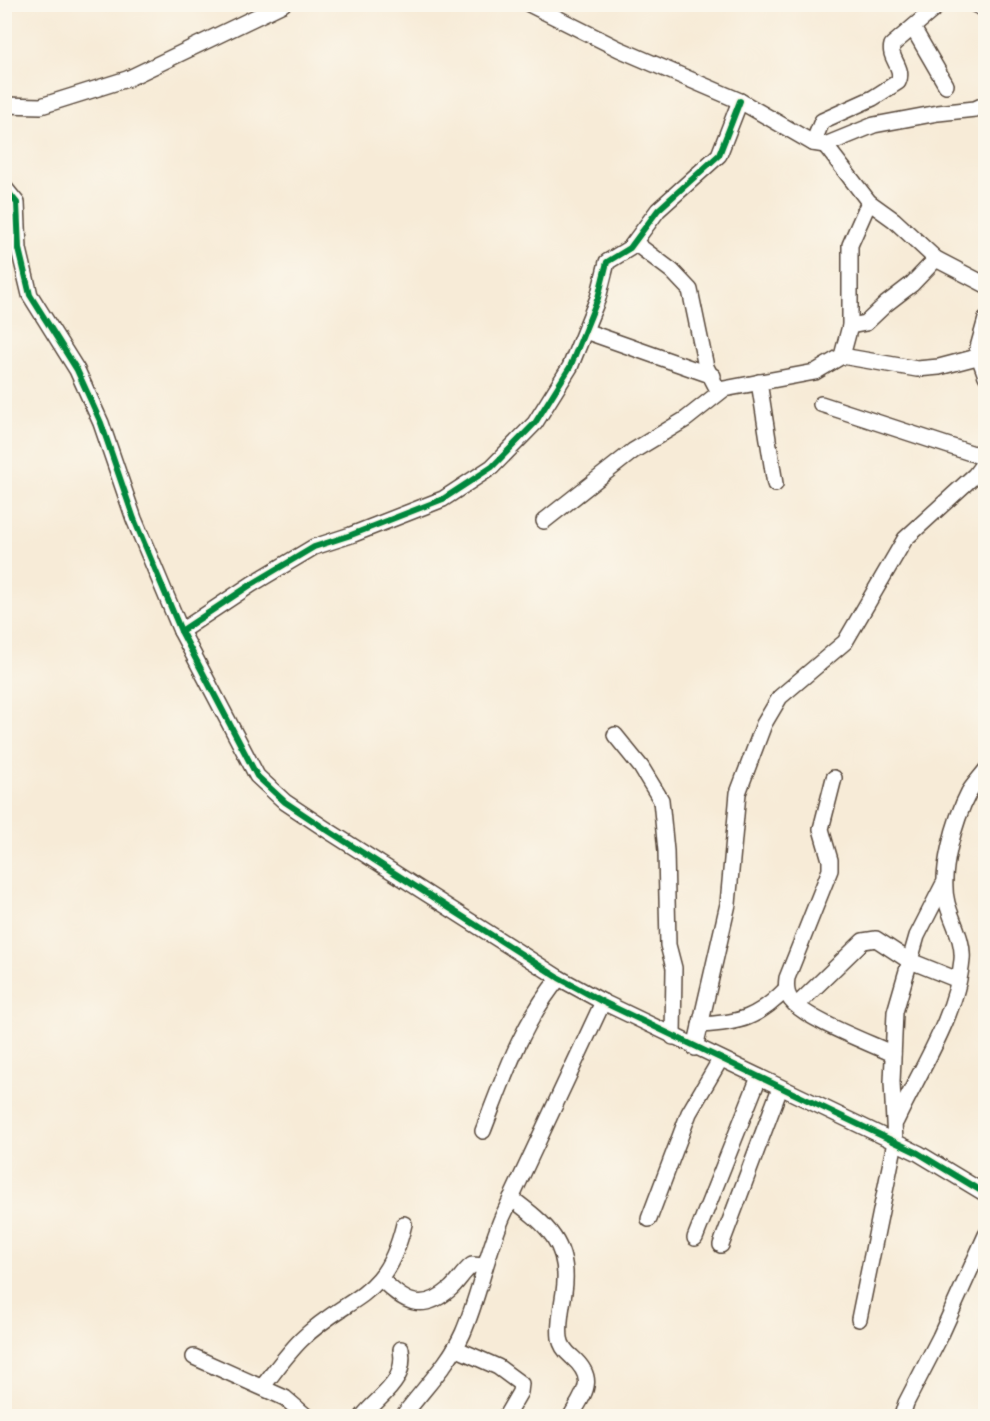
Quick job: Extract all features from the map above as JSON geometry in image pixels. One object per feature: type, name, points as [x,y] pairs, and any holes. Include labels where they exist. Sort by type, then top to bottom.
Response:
[{"type":"street","points":[[529,4],[549,8],[619,49],[740,101],[819,144],[869,202],[894,220],[936,259],[986,285]]},
{"type":"street","points":[[819,144],[822,121],[873,98],[898,82],[901,73],[890,48],[940,4]]},
{"type":"street","points":[[974,4],[986,10]]},
{"type":"street","points":[[4,105],[41,106],[127,79],[178,57],[275,6]]},
{"type":"street","points":[[913,28],[946,85]]},
{"type":"street","points":[[181,631],[252,584],[314,547],[443,499],[492,467],[535,423],[570,367],[598,298],[607,262],[635,243],[658,210],[719,155],[740,101]]},
{"type":"street","points":[[819,144],[874,125],[938,113],[975,110],[986,104]]},
{"type":"street","points":[[4,187],[17,203],[19,249],[30,295],[76,370],[101,423],[134,519],[181,631],[250,766],[266,786],[324,828],[559,978],[720,1060],[895,1142],[986,1194]]},
{"type":"street","points":[[842,356],[850,326],[850,245],[869,202]]},
{"type":"street","points":[[635,243],[672,271],[690,291],[708,374]]},
{"type":"street","points":[[850,326],[866,323],[912,284],[936,259]]},
{"type":"street","points":[[986,319],[977,357],[986,376]]},
{"type":"street","points":[[585,331],[708,374],[726,389]]},
{"type":"street","points":[[544,521],[633,450],[686,419],[726,389],[815,372],[842,356],[917,369],[939,367],[977,357]]},
{"type":"street","points":[[759,382],[775,484]]},
{"type":"street","points":[[696,1048],[728,904],[738,793],[764,724],[780,697],[845,642],[905,539],[975,475],[986,459],[821,404]]},
{"type":"street","points":[[615,735],[641,767],[661,800],[666,851],[668,945],[674,968],[673,1037]]},
{"type":"street","points":[[859,1319],[895,1142],[893,1054],[896,1012],[908,960],[917,936],[944,885],[958,822],[969,793],[986,770]]},
{"type":"street","points":[[834,778],[821,829],[830,860],[830,870],[787,978],[786,989],[790,999],[813,1016],[893,1054]]},
{"type":"street","points":[[894,1124],[935,1043],[958,980],[962,959],[961,942],[944,885]]},
{"type":"street","points":[[797,1005],[869,938],[876,939],[908,960],[958,980]]},
{"type":"street","points":[[483,1131],[519,1040],[540,1001],[559,978]]},
{"type":"street","points":[[700,1025],[732,1023],[750,1018],[764,1011],[786,989]]},
{"type":"street","points":[[403,1416],[455,1348],[475,1304],[492,1240],[603,1002]]},
{"type":"street","points":[[649,1219],[689,1113],[720,1060]]},
{"type":"street","points":[[695,1238],[759,1077]]},
{"type":"street","points":[[721,1245],[780,1088]]},
{"type":"street","points":[[511,1198],[537,1218],[563,1253],[566,1275],[559,1327],[560,1341],[566,1352],[580,1364],[588,1376],[587,1385],[571,1416]]},
{"type":"street","points":[[263,1386],[302,1340],[354,1303],[381,1279],[398,1247],[404,1224]]},
{"type":"street","points":[[902,1416],[906,1403],[940,1337],[986,1235]]},
{"type":"street","points":[[381,1279],[400,1297],[417,1303],[439,1297],[472,1265],[485,1266]]},
{"type":"street","points":[[455,1348],[498,1367],[521,1384],[520,1392],[506,1416]]},
{"type":"street","points":[[363,1416],[396,1381],[402,1371],[401,1349]]},
{"type":"street","points":[[194,1357],[263,1386],[285,1398],[306,1416]]},
{"type":"cycle path","points":[[181,631],[252,584],[314,547],[443,499],[492,467],[535,423],[570,367],[598,298],[607,262],[630,248],[658,210],[719,155],[740,101]]},
{"type":"cycle path","points":[[4,187],[17,203],[19,249],[30,295],[77,370],[101,423],[134,519],[181,631],[257,776],[285,802],[559,978],[603,1002],[918,1153],[986,1194]]}]
